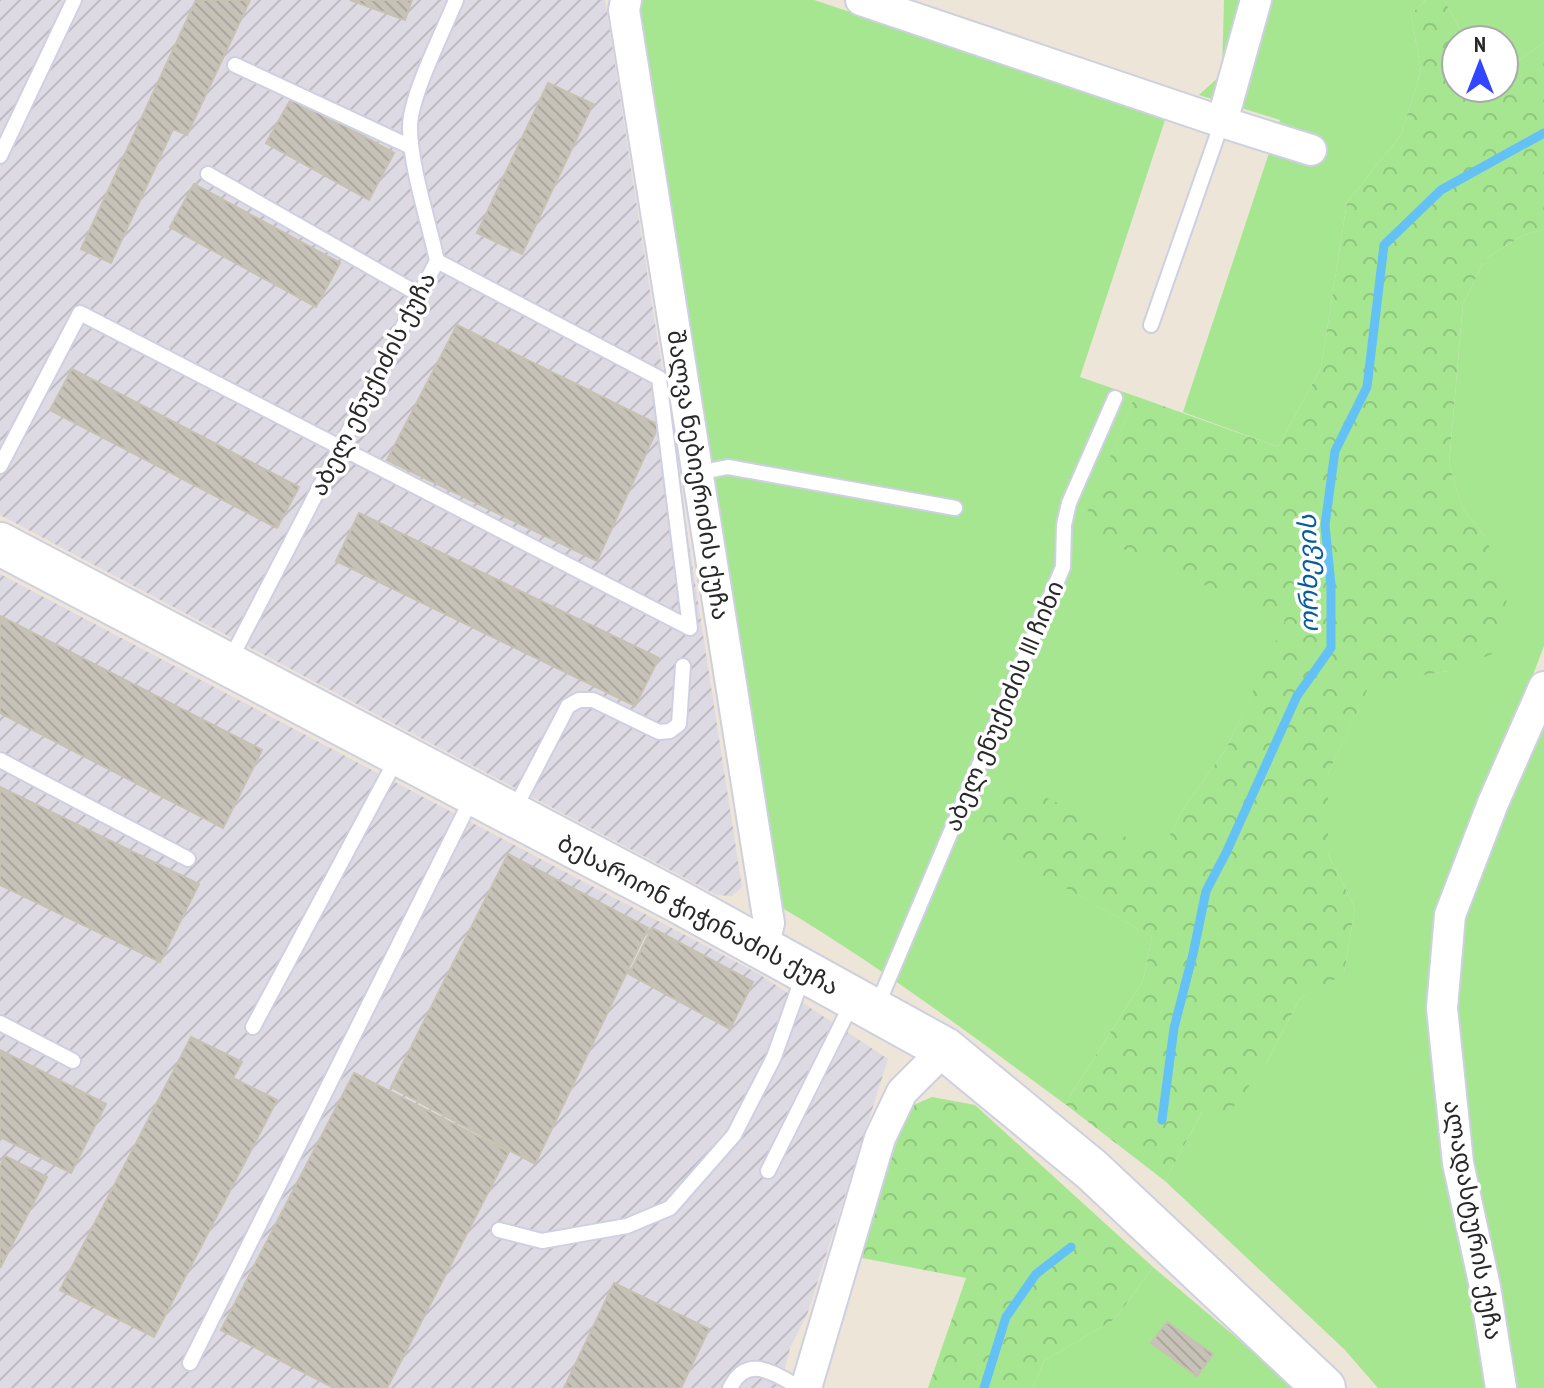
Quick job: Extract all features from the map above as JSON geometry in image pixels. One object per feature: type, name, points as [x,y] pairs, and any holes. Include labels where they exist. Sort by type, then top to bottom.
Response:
[{"type":"street","name":"შალვა ნებიერიძის ქუჩა","points":[[626,0],[624,10],[769,923],[763,949]]},
{"type":"street","points":[[861,0],[1311,150]]},
{"type":"street","points":[[1222,122],[1256,0]]},
{"type":"street","name":"ბესარიონ ჭიჭინაძის ქუჩა","points":[[0,544],[474,794],[945,1049],[1092,1170],[1324,1388]]},
{"type":"street","name":"ალადასტურის ქუჩა","points":[[1501,1388],[1485,1287],[1458,1163],[1442,1008],[1450,915],[1493,803],[1544,687]]},
{"type":"street","points":[[803,1388],[880,1138],[902,1092],[945,1049]]},
{"type":"lane","points":[[0,156],[74,0]]},
{"type":"lane","name":"აბელ ენუქიძის ქუჩა","points":[[228,664],[437,261],[411,147],[409,125],[414,104],[456,0]]},
{"type":"lane","points":[[235,65],[411,147]]},
{"type":"lane","points":[[1151,325],[1222,122]]},
{"type":"lane","points":[[208,174],[420,295]]},
{"type":"lane","points":[[0,466],[80,313],[690,628],[659,378],[437,261]]},
{"type":"lane","name":"აბელ ენუქიძის III ჩიხი","points":[[768,1171],[864,1005],[1063,567],[1064,525],[1069,503],[1115,398]]},
{"type":"lane","points":[[697,473],[728,467],[955,508]]},
{"type":"lane","points":[[511,814],[568,706],[579,700],[593,700],[659,732],[670,731],[679,724],[683,666]]},
{"type":"lane","points":[[253,1027],[399,754]]},
{"type":"lane","points":[[0,760],[188,859]]},
{"type":"lane","points":[[190,1363],[474,794]]},
{"type":"lane","points":[[499,1230],[542,1241],[627,1226],[670,1208],[734,1135],[774,1057],[805,972]]},
{"type":"lane","points":[[0,1023],[73,1061]]},
{"type":"lane","points":[[730,1388],[750,1367],[765,1370],[803,1388]]},
{"type":"shaded area","points":[[0,0],[605,0],[742,887],[732,896],[717,895],[0,515]]},
{"type":"shaded area","points":[[0,574],[759,974],[888,1059],[808,1312],[790,1348],[780,1388],[0,1388]]},
{"type":"green space","points":[[635,0],[814,0],[1166,117],[1080,377],[1135,396],[1081,530],[1286,621],[1226,749],[1183,809],[1160,855],[1001,776],[977,837],[1152,937],[1143,981],[1065,1104],[889,976],[779,906]]},
{"type":"green space","points":[[1224,0],[1426,0],[1411,14],[1421,71],[1401,135],[1347,202],[1321,368],[1278,447],[1183,412],[1280,120],[1199,95],[1222,74]]},
{"type":"green space","points":[[1426,0],[1444,0],[1457,24],[1440,24],[1440,104],[1520,104],[1520,59],[1544,43],[1544,229],[1522,236],[1485,259],[1463,304],[1449,464],[1463,509],[1485,537],[1509,592],[1492,654],[1448,671],[1370,684],[1328,774],[1328,854],[1355,908],[1344,974],[1299,1000],[1267,1062],[1231,1110],[1202,1112],[1165,1181],[1065,1104],[1143,981],[1152,937],[976,837],[1001,775],[1160,854],[1183,809],[1226,749],[1285,621],[1080,530],[1135,396],[1278,447],[1321,368],[1347,202],[1401,135],[1421,71],[1411,14]]},
{"type":"green space","points":[[1444,0],[1544,0],[1544,43],[1520,59],[1520,24],[1457,24]]},
{"type":"green space","points":[[1544,229],[1544,646],[1441,914],[1491,1388],[1378,1388],[1344,1349],[1165,1181],[1202,1112],[1267,1062],[1299,1000],[1344,973],[1355,908],[1328,854],[1328,774],[1370,683],[1448,671],[1485,537],[1463,509],[1449,464],[1463,304],[1485,259],[1522,236]]},
{"type":"green space","points":[[1544,705],[1544,1388],[1504,1388],[1447,1009],[1454,918]]},
{"type":"green space","points":[[932,1097],[975,1105],[1153,1267],[1115,1319],[1044,1361],[1033,1388],[928,1388],[966,1278],[857,1257],[909,1107]]},
{"type":"green space","points":[[1153,1267],[1296,1388],[1033,1388],[1044,1361],[1115,1319]]},
{"type":"building","points":[[196,0],[250,0],[187,135],[173,129],[111,263],[81,249]]},
{"type":"building","points":[[350,0],[412,0],[405,20]]},
{"type":"building","points":[[548,83],[593,104],[522,254],[477,233]]},
{"type":"building","points":[[292,97],[394,153],[369,200],[266,143]]},
{"type":"building","points":[[194,184],[340,263],[316,307],[170,227]]},
{"type":"building","points":[[457,325],[659,425],[597,561],[387,460]]},
{"type":"building","points":[[72,369],[299,487],[277,528],[50,410]]},
{"type":"building","points":[[359,513],[659,658],[635,706],[336,561]]},
{"type":"building","points":[[0,616],[262,750],[223,828],[0,713]]},
{"type":"building","points":[[0,787],[199,884],[160,962],[0,885]]},
{"type":"building","points":[[508,854],[648,928],[535,1164],[391,1087]]},
{"type":"building","points":[[652,928],[753,982],[730,1029],[629,974]]},
{"type":"building","points":[[191,1037],[242,1062],[233,1078],[277,1100],[154,1337],[60,1290]]},
{"type":"building","points":[[0,1050],[106,1104],[71,1173],[0,1137]]},
{"type":"building","points":[[354,1073],[509,1152],[387,1388],[334,1388],[221,1330]]},
{"type":"building","points":[[5,1156],[47,1177],[0,1268],[0,1166]]},
{"type":"building","points":[[614,1283],[709,1329],[681,1388],[564,1388]]},
{"type":"building","points":[[1167,1322],[1213,1354],[1197,1376],[1151,1343]]},
{"type":"waterway","name":"ორხევის","points":[[1162,1120],[1174,1028],[1206,891],[1297,696],[1331,648],[1331,585],[1325,525],[1335,451],[1367,387],[1384,245],[1441,190],[1544,133]]},
{"type":"waterway","name":"ორხევის","points":[[984,1388],[1006,1317],[1036,1274],[1071,1247]]}]
